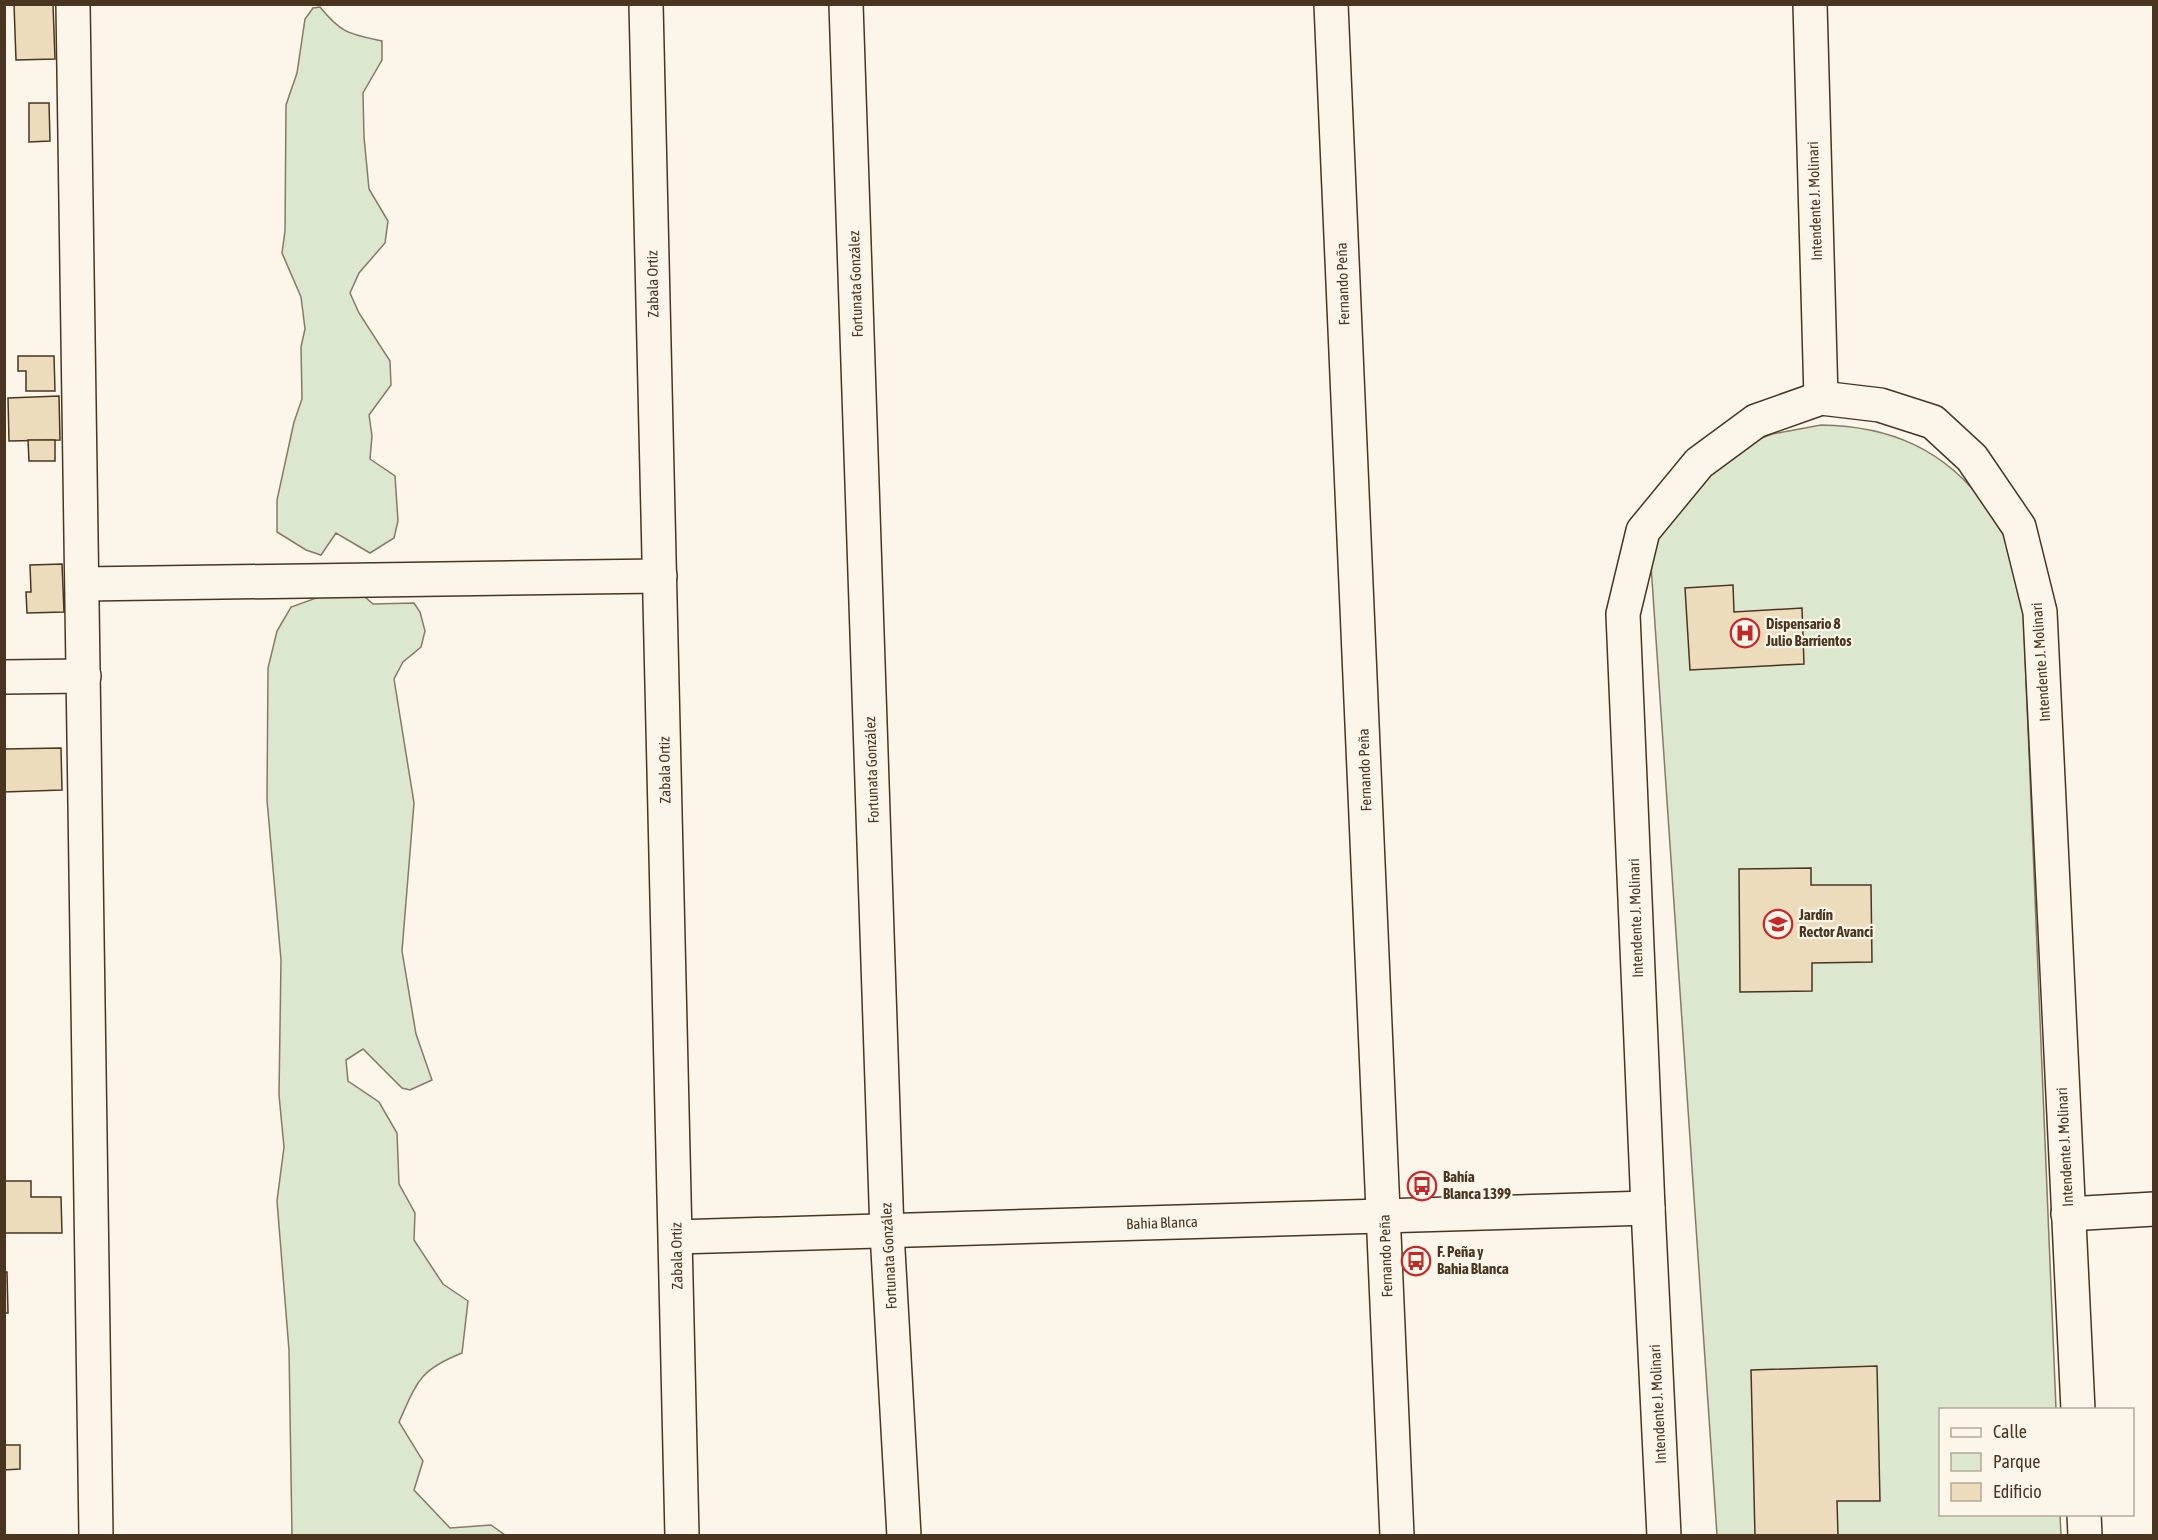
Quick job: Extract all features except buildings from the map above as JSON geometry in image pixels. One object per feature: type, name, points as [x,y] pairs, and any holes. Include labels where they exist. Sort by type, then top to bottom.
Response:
[{"type":"street","points":[[73,4],[96,1536]]},
{"type":"street","name":"Zabala Ortiz","points":[[646,4],[682,1536]]},
{"type":"street","name":"Fortunata González","points":[[846,4],[887,1232],[904,1536]]},
{"type":"street","name":"Fernando Peña","points":[[1331,4],[1397,1536]]},
{"type":"street","name":"Intendente J. Molinari","points":[[1810,4],[1821,398]]},
{"type":"street","name":"Intendente J. Molinari","points":[[1664,1536],[1623,614],[1643,531],[1699,464],[1756,421],[1821,398],[1880,405],[1933,422],[1972,458],[2019,527],[2040,612],[2078,1408]]},
{"type":"street","points":[[83,584],[660,576]]},
{"type":"street","points":[[4,678],[84,676]]},
{"type":"street","name":"Bahia Blanca","points":[[676,1237],[1648,1208]]},
{"type":"street","points":[[2068,1214],[2154,1209]]},
{"type":"street","points":[[2084,1516],[2085,1536]]},
{"type":"green space","points":[[320,7],[334,23],[347,32],[382,41],[382,60],[363,93],[364,137],[369,189],[388,221],[385,243],[359,273],[350,293],[359,313],[390,361],[391,385],[369,415],[372,436],[370,459],[395,476],[398,521],[394,538],[370,553],[336,533],[321,555],[306,550],[277,532],[277,500],[294,422],[302,399],[301,347],[305,329],[301,297],[282,253],[285,231],[286,105],[297,73],[305,19],[313,8]]},
{"type":"green space","points":[[1821,425],[1846,426],[1893,436],[1934,456],[1971,487],[2001,526],[2022,581],[2056,1408],[1939,1408],[1939,1516],[2060,1516],[2061,1535],[1717,1535],[1650,551],[1692,485],[1749,443],[1772,434]]},
{"type":"green space","points":[[344,588],[358,591],[373,604],[414,603],[420,612],[425,631],[421,647],[403,662],[394,679],[414,803],[402,951],[416,1034],[432,1080],[410,1090],[402,1088],[363,1049],[346,1060],[348,1081],[379,1102],[397,1133],[399,1184],[415,1213],[414,1240],[443,1284],[468,1301],[462,1353],[437,1365],[421,1379],[399,1422],[423,1461],[414,1490],[450,1528],[491,1525],[505,1535],[292,1535],[289,1350],[277,1201],[284,1147],[279,1095],[281,960],[267,800],[268,668],[277,631],[291,607]]},
{"type":"place","name":"Dispensario 8 Julio Barrientos","points":[[1745,633]]},
{"type":"place","name":"Jardín Rector Avanci","points":[[1778,924]]},
{"type":"place","name":"Bahía Blanca 1399","points":[[1422,1186]]},
{"type":"place","name":"F. Peña y Bahia Blanca","points":[[1416,1261]]}]
